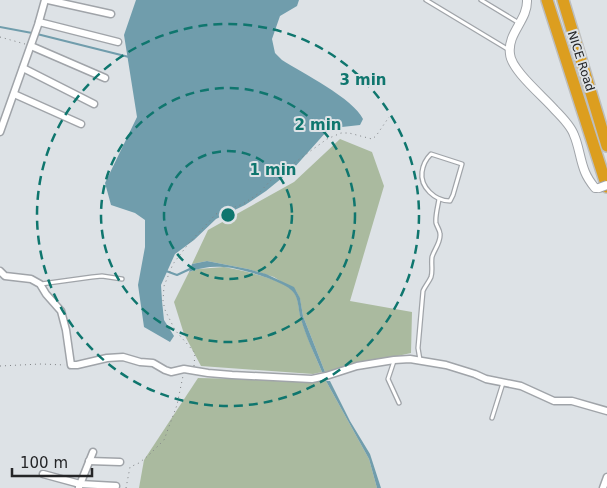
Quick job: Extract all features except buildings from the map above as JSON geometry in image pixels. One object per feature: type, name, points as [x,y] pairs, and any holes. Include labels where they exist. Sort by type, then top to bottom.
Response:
[{"type":"highway","name":"NICE Road","points":[[547,0],[604,186]]},
{"type":"highway","name":"NICE Road","points":[[562,0],[607,146]]},
{"type":"street","points":[[0,132],[46,0],[111,14]]},
{"type":"street","points":[[527,0],[528,5],[525,13],[512,38],[510,56],[520,73],[574,133],[585,172],[595,188],[604,186]]},
{"type":"street","points":[[39,22],[118,42]]},
{"type":"street","points":[[31,46],[105,78]]},
{"type":"street","points":[[23,68],[94,104]]},
{"type":"street","points":[[14,94],[81,124]]},
{"type":"street","points":[[0,271],[5,276],[31,279],[40,284],[61,311],[71,365],[123,357],[140,362],[153,363],[171,372],[196,369],[207,373],[312,379],[357,366],[410,359],[446,366],[486,379],[520,386],[554,401],[572,400],[607,411]]},
{"type":"street","points":[[79,486],[92,452]]},
{"type":"street","points":[[89,461],[120,462]]},
{"type":"street","points":[[43,474],[79,486],[116,486]]},
{"type":"street","points":[[603,488],[607,477]]},
{"type":"lane","points":[[426,0],[510,50]]},
{"type":"lane","points":[[481,0],[520,23]]},
{"type":"lane","points":[[431,154],[462,164],[450,201],[439,199],[428,191],[423,180],[422,172],[425,161],[431,154]]},
{"type":"lane","points":[[420,361],[418,348],[423,291],[432,272],[432,256],[440,239],[436,224],[439,199]]},
{"type":"lane","points":[[40,284],[102,276],[122,279]]},
{"type":"lane","points":[[394,360],[388,379],[399,403]]},
{"type":"lane","points":[[492,418],[503,382]]},
{"type":"path","points":[[0,37],[31,46]]},
{"type":"path","points":[[196,369],[195,353],[172,325],[165,310],[164,301],[164,286],[173,264],[188,243],[216,214],[243,204],[259,193],[272,179],[327,139],[341,133],[349,133],[372,139],[389,117]]},
{"type":"path","points":[[0,366],[71,365]]},
{"type":"path","points":[[126,488],[130,467],[139,464],[164,440],[177,405],[184,369]]},
{"type":"green space","points":[[340,139],[372,152],[384,186],[350,301],[412,312],[411,353],[325,372],[303,316],[300,299],[296,291],[274,277],[248,269],[207,261],[192,264],[208,230],[294,182]]},
{"type":"green space","points":[[224,267],[272,279],[289,287],[294,292],[305,332],[322,372],[313,374],[201,366],[184,334],[174,302],[189,272],[198,269]]},
{"type":"green space","points":[[198,378],[326,381],[369,459],[377,488],[139,488],[144,460]]},
{"type":"water","points":[[136,0],[299,0],[297,6],[280,16],[272,39],[275,53],[282,60],[349,103],[358,111],[363,119],[360,125],[333,128],[327,131],[293,169],[266,191],[245,205],[216,219],[194,240],[175,254],[161,285],[164,320],[174,336],[170,342],[144,327],[138,285],[145,247],[145,220],[135,213],[111,205],[105,183],[137,117],[124,35]]},
{"type":"water","points":[[207,261],[266,274],[294,287],[300,298],[303,316],[325,372],[322,372],[305,332],[297,299],[289,288],[249,272],[229,268],[210,267],[189,272],[192,264]]},
{"type":"water","points":[[326,381],[330,381],[350,421],[370,454],[381,488],[377,488],[369,459]]},
{"type":"waterway","points":[[0,27],[32,33]]},
{"type":"waterway","points":[[37,34],[129,57]]},
{"type":"waterway","points":[[166,271],[177,275],[192,268]]}]
